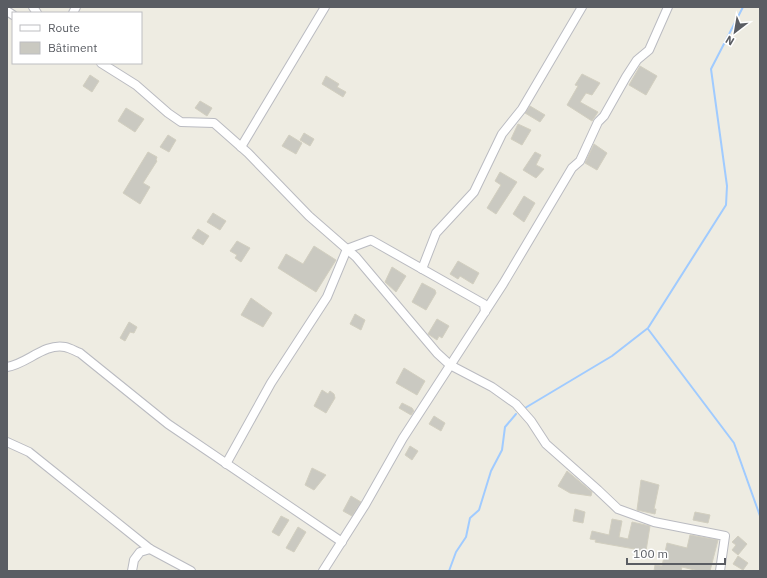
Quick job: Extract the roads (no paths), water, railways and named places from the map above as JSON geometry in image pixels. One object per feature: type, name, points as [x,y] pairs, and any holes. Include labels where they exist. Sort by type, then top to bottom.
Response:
[{"type":"street","points":[[241,147],[325,7]]},
{"type":"street","points":[[422,269],[436,233],[474,192],[502,134],[522,109],[582,7]]},
{"type":"street","points":[[323,571],[404,438],[485,312],[572,168],[580,161],[598,122],[604,116],[626,77],[637,60],[649,50],[668,7]]},
{"type":"street","points":[[103,64],[136,85],[168,113],[181,122],[214,123],[241,147],[309,216],[356,257],[437,353],[450,365],[492,388],[516,404],[531,421],[546,444],[618,510],[654,522],[725,536],[720,571]]},
{"type":"street","points":[[226,464],[271,383],[327,297],[347,249],[371,240],[484,304],[485,312]]},
{"type":"street","points":[[7,367],[17,365],[45,349],[64,347],[80,353],[168,424],[342,542]]},
{"type":"street","points":[[7,442],[29,452],[150,549],[192,571]]},
{"type":"street","points":[[132,571],[134,560],[140,552],[150,549]]},
{"type":"waterway","points":[[525,408],[612,356],[648,328],[726,205],[727,186],[711,69],[743,7]]},
{"type":"waterway","points":[[648,329],[734,443],[760,516]]},
{"type":"waterway","points":[[449,571],[456,552],[466,537],[470,518],[479,510],[491,471],[502,450],[505,427],[516,414]]}]
